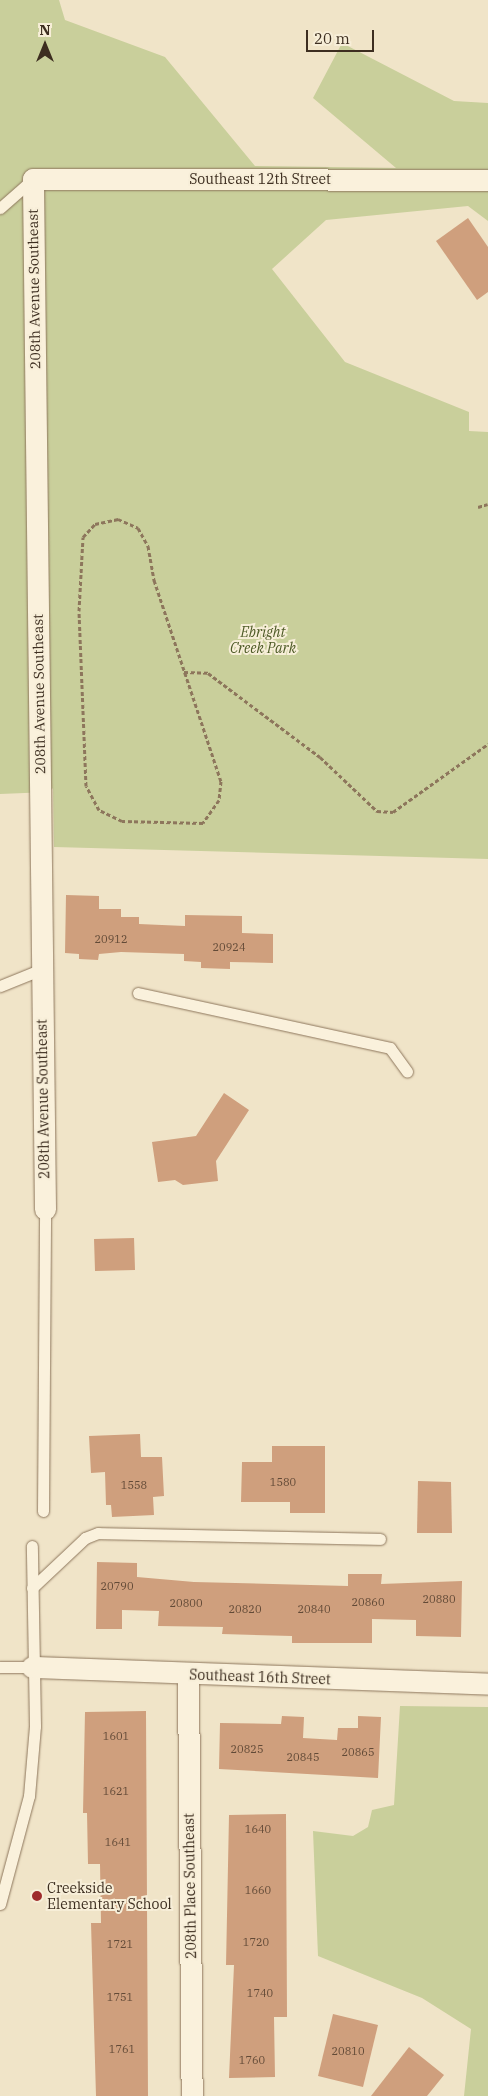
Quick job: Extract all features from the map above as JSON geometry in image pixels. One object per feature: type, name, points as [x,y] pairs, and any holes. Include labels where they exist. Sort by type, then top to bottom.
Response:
[{"type":"street","name":"Southeast 12th Street","points":[[32,179],[488,180]]},
{"type":"street","name":"208th Avenue Southeast","points":[[32,179],[44,1209]]},
{"type":"street","name":"Southeast 16th Street","points":[[32,1667],[188,1675],[488,1684]]},
{"type":"street","name":"208th Place Southeast","points":[[188,1675],[192,2096]]},
{"type":"lane","points":[[0,208],[32,179]]},
{"type":"lane","points":[[0,986],[42,968]]},
{"type":"lane","points":[[138,993],[390,1048],[408,1071]]},
{"type":"lane","points":[[43,1511],[44,1209]]},
{"type":"lane","points":[[32,1588],[85,1538],[98,1533],[380,1539]]},
{"type":"lane","points":[[0,1904],[29,1796],[35,1726],[32,1667],[32,1546]]},
{"type":"lane","points":[[0,1667],[32,1667]]},
{"type":"path","points":[[478,507],[488,504]]},
{"type":"path","points":[[129,521],[141,534],[184,672],[221,782],[219,800],[203,823],[122,821],[99,810],[86,786],[84,770],[79,611],[84,537],[95,524],[129,521]]},
{"type":"path","points":[[184,672],[208,674],[334,769],[378,811],[394,812],[488,744]]},
{"type":"green space","name":"Ebright Creek Park","points":[[0,0],[59,0],[65,20],[165,57],[255,166],[396,168],[313,98],[342,43],[454,101],[488,103],[488,221],[468,206],[326,220],[272,269],[345,362],[469,412],[469,431],[488,432],[488,859],[54,847],[53,788],[49,792],[0,794]]},
{"type":"green space","points":[[400,1706],[488,1707],[488,2096],[464,2096],[471,2029],[422,1998],[318,1956],[313,1831],[353,1836],[368,1827],[372,1810],[394,1805]]},
{"type":"building","points":[[468,218],[488,247],[488,292],[477,300],[436,241]]},
{"type":"building","points":[[66,895],[99,896],[99,909],[121,909],[121,917],[139,917],[139,924],[185,926],[185,915],[242,916],[242,933],[273,934],[273,963],[230,962],[230,969],[201,968],[201,962],[184,961],[184,954],[121,952],[99,954],[98,960],[79,959],[79,954],[65,953]]},
{"type":"building","points":[[224,1093],[249,1110],[216,1161],[218,1181],[183,1185],[175,1180],[158,1182],[152,1142],[196,1136]]},
{"type":"building","points":[[134,1238],[135,1270],[95,1271],[94,1239]]},
{"type":"building","points":[[140,1434],[141,1457],[162,1457],[164,1496],[153,1497],[154,1515],[112,1517],[111,1505],[106,1505],[105,1472],[91,1473],[89,1436]]},
{"type":"building","points":[[272,1446],[325,1446],[325,1513],[290,1513],[290,1502],[241,1502],[242,1462],[272,1462]]},
{"type":"building","points":[[418,1481],[451,1482],[452,1533],[417,1533]]},
{"type":"building","points":[[97,1562],[137,1563],[137,1577],[194,1582],[348,1586],[348,1574],[382,1574],[381,1584],[462,1581],[461,1637],[416,1636],[416,1620],[372,1619],[372,1643],[292,1643],[292,1636],[222,1634],[223,1627],[158,1626],[159,1611],[122,1610],[122,1629],[96,1629]]},
{"type":"building","points":[[146,1711],[148,2096],[96,2096],[91,1923],[101,1923],[100,1864],[88,1864],[87,1813],[83,1813],[85,1712]]},
{"type":"building","points":[[282,1716],[304,1717],[303,1738],[337,1740],[338,1728],[358,1728],[358,1716],[381,1717],[378,1778],[219,1769],[220,1723],[281,1724]]},
{"type":"building","points":[[286,1814],[287,2017],[274,2017],[275,2077],[229,2078],[234,1965],[226,1965],[229,1815]]},
{"type":"building","points":[[333,2014],[378,2025],[363,2087],[318,2076]]},
{"type":"building","points":[[409,2047],[444,2075],[427,2096],[371,2096]]},
{"type":"place","name":"Creekside Elementary School","points":[[37,1896]]}]
